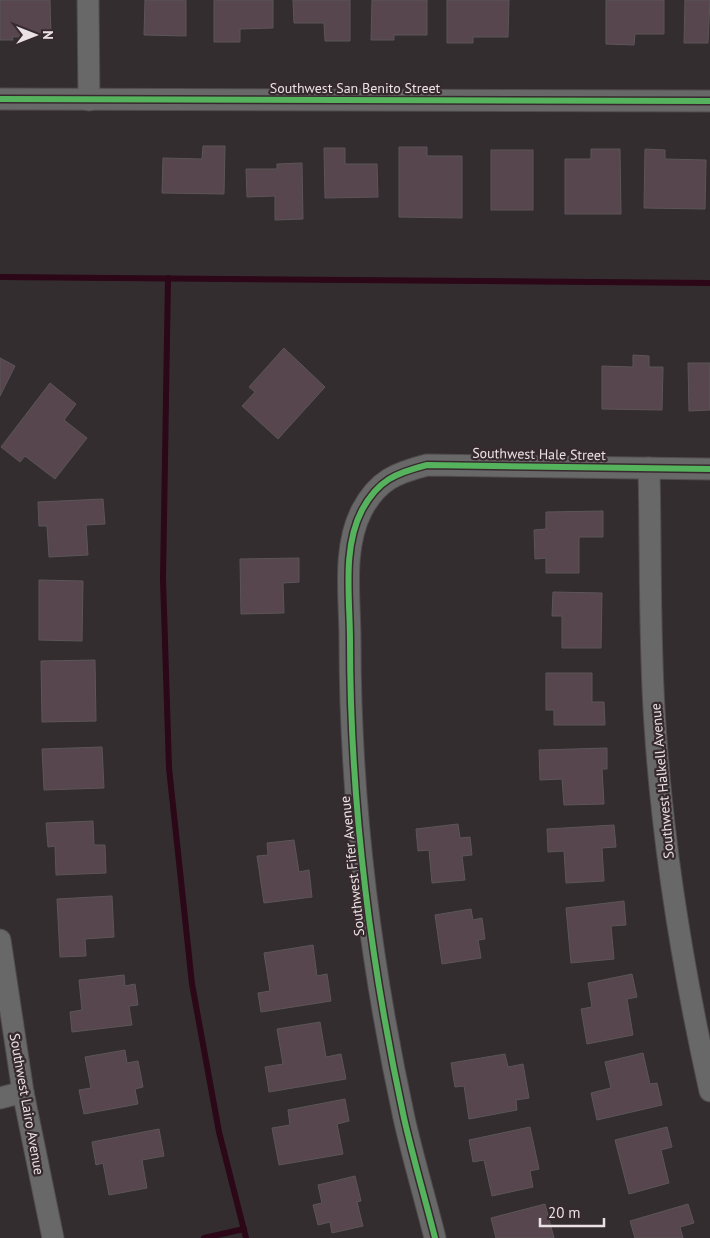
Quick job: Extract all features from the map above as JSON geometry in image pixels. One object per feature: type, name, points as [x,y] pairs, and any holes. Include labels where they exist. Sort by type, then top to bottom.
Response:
[{"type":"street","points":[[88,0],[89,100]]},
{"type":"street","name":"Southwest San Benito Street","points":[[0,99],[710,102]]},
{"type":"street","name":"Southwest Hale Street","points":[[375,489],[397,473],[427,465],[710,469]]},
{"type":"street","name":"Southwest Halkell Avenue","points":[[649,468],[655,724],[667,852],[688,995],[710,1091]]},
{"type":"street","name":"Southwest Fifer Avenue","points":[[375,489],[361,512],[350,551],[350,702],[360,845],[379,989],[404,1119],[435,1238]]},
{"type":"street","name":"Southwest Lairo Avenue","points":[[0,940],[23,1092],[53,1238]]},
{"type":"street","points":[[0,1098],[23,1092]]},
{"type":"building","points":[[0,0],[50,0],[51,36],[12,37],[13,40],[0,40]]},
{"type":"building","points":[[145,0],[186,0],[186,36],[144,35]]},
{"type":"building","points":[[214,0],[273,0],[273,28],[240,29],[240,42],[214,42]]},
{"type":"building","points":[[293,0],[350,0],[350,41],[325,41],[324,23],[294,23]]},
{"type":"building","points":[[372,0],[427,0],[427,35],[394,35],[394,40],[371,40]]},
{"type":"building","points":[[447,0],[509,0],[508,37],[473,37],[473,43],[447,43]]},
{"type":"building","points":[[606,0],[664,0],[664,34],[635,34],[634,45],[606,44]]},
{"type":"building","points":[[685,0],[710,0],[708,43],[684,43]]},
{"type":"building","points":[[203,146],[225,146],[224,194],[162,193],[163,158],[202,159]]},
{"type":"building","points":[[399,147],[427,147],[427,156],[462,156],[462,218],[399,217]]},
{"type":"building","points":[[324,148],[345,148],[345,164],[377,164],[378,197],[325,198]]},
{"type":"building","points":[[591,149],[620,149],[621,214],[565,214],[565,159],[591,159]]},
{"type":"building","points":[[645,149],[665,150],[665,159],[706,160],[705,209],[644,208]]},
{"type":"building","points":[[491,150],[533,150],[533,210],[491,210]]},
{"type":"building","points":[[302,163],[303,219],[275,220],[275,196],[247,197],[246,169],[277,169],[277,164]]},
{"type":"building","points":[[284,348],[325,387],[278,439],[242,406],[255,392],[249,387]]},
{"type":"building","points":[[633,355],[649,356],[649,367],[663,367],[662,410],[602,409],[602,366],[633,367]]},
{"type":"building","points":[[0,358],[15,366],[0,396]]},
{"type":"building","points":[[688,363],[710,363],[710,410],[689,411]]},
{"type":"building","points":[[50,383],[76,404],[64,420],[87,438],[55,479],[25,456],[20,462],[1,447]]},
{"type":"building","points":[[103,499],[105,524],[86,525],[88,555],[49,557],[47,526],[39,526],[38,502]]},
{"type":"building","points":[[603,511],[603,537],[579,537],[579,573],[546,573],[546,558],[535,559],[534,530],[546,529],[546,512]]},
{"type":"building","points":[[299,558],[299,582],[283,583],[284,613],[241,614],[240,559]]},
{"type":"building","points":[[39,580],[83,581],[82,641],[39,640]]},
{"type":"building","points":[[553,592],[602,593],[601,648],[562,648],[562,616],[552,616]]},
{"type":"building","points":[[95,660],[96,721],[42,722],[41,661]]},
{"type":"building","points":[[546,673],[592,673],[592,702],[604,702],[605,725],[554,725],[554,710],[546,710]]},
{"type":"building","points":[[102,747],[104,788],[44,790],[42,749]]},
{"type":"building","points":[[607,748],[607,769],[602,769],[604,804],[564,805],[562,779],[540,780],[539,750]]},
{"type":"building","points":[[93,821],[94,845],[105,845],[106,873],[56,875],[55,846],[48,847],[46,823]]},
{"type":"building","points":[[458,824],[460,838],[470,837],[472,855],[462,856],[465,880],[432,883],[429,850],[418,851],[416,829]]},
{"type":"building","points":[[614,825],[616,847],[602,848],[604,881],[566,883],[564,851],[548,852],[547,829]]},
{"type":"building","points":[[294,840],[299,872],[309,870],[312,897],[264,903],[257,856],[268,855],[267,843]]},
{"type":"building","points":[[112,896],[114,937],[85,939],[86,956],[60,957],[57,899]]},
{"type":"building","points":[[624,901],[626,925],[611,926],[614,959],[571,963],[566,908]]},
{"type":"building","points":[[471,909],[473,920],[482,918],[485,939],[478,940],[481,958],[442,964],[435,915]]},
{"type":"building","points":[[313,945],[317,976],[327,974],[331,1001],[261,1012],[258,993],[270,991],[264,953]]},
{"type":"building","points":[[632,974],[637,997],[627,999],[633,1035],[587,1044],[581,1009],[592,1007],[588,983]]},
{"type":"building","points":[[124,975],[125,986],[135,984],[138,1005],[129,1006],[132,1025],[72,1032],[70,1012],[82,1010],[79,980]]},
{"type":"building","points":[[320,1022],[326,1057],[341,1054],[346,1079],[269,1092],[265,1067],[283,1064],[277,1029]]},
{"type":"building","points":[[125,1050],[127,1063],[138,1061],[143,1087],[135,1089],[138,1104],[84,1114],[79,1090],[91,1088],[85,1057]]},
{"type":"building","points":[[643,1053],[650,1084],[657,1083],[662,1105],[597,1120],[591,1093],[611,1088],[605,1062]]},
{"type":"building","points":[[505,1054],[508,1067],[523,1064],[529,1098],[516,1100],[517,1110],[469,1119],[464,1086],[455,1087],[451,1063]]},
{"type":"building","points":[[345,1099],[349,1121],[337,1124],[343,1154],[279,1165],[272,1128],[290,1125],[288,1110]]},
{"type":"building","points":[[530,1127],[539,1169],[530,1171],[533,1187],[492,1196],[484,1160],[473,1162],[469,1140]]},
{"type":"building","points":[[667,1127],[672,1147],[661,1150],[669,1183],[629,1194],[615,1140]]},
{"type":"building","points":[[159,1129],[164,1156],[142,1160],[147,1188],[109,1195],[103,1163],[96,1165],[92,1142]]},
{"type":"building","points":[[355,1176],[361,1201],[357,1202],[363,1226],[332,1233],[330,1222],[318,1225],[313,1205],[322,1203],[318,1185]]},
{"type":"building","points":[[545,1204],[554,1238],[496,1238],[491,1218]]},
{"type":"building","points":[[688,1204],[694,1223],[680,1227],[683,1238],[635,1238],[630,1221]]},
{"type":"waterway","points":[[0,277],[710,283]]},
{"type":"waterway","points":[[168,278],[163,579],[169,768],[192,984],[219,1132],[246,1238]]},
{"type":"waterway","points":[[204,1238],[244,1229]]},
{"type":"cycle path","points":[[0,99],[710,101]]},
{"type":"cycle path","points":[[435,1238],[408,1133],[392,1059],[381,1000],[364,880],[354,760],[348,574],[349,557],[356,525],[368,500],[381,485],[406,471],[427,465],[710,469]]}]
